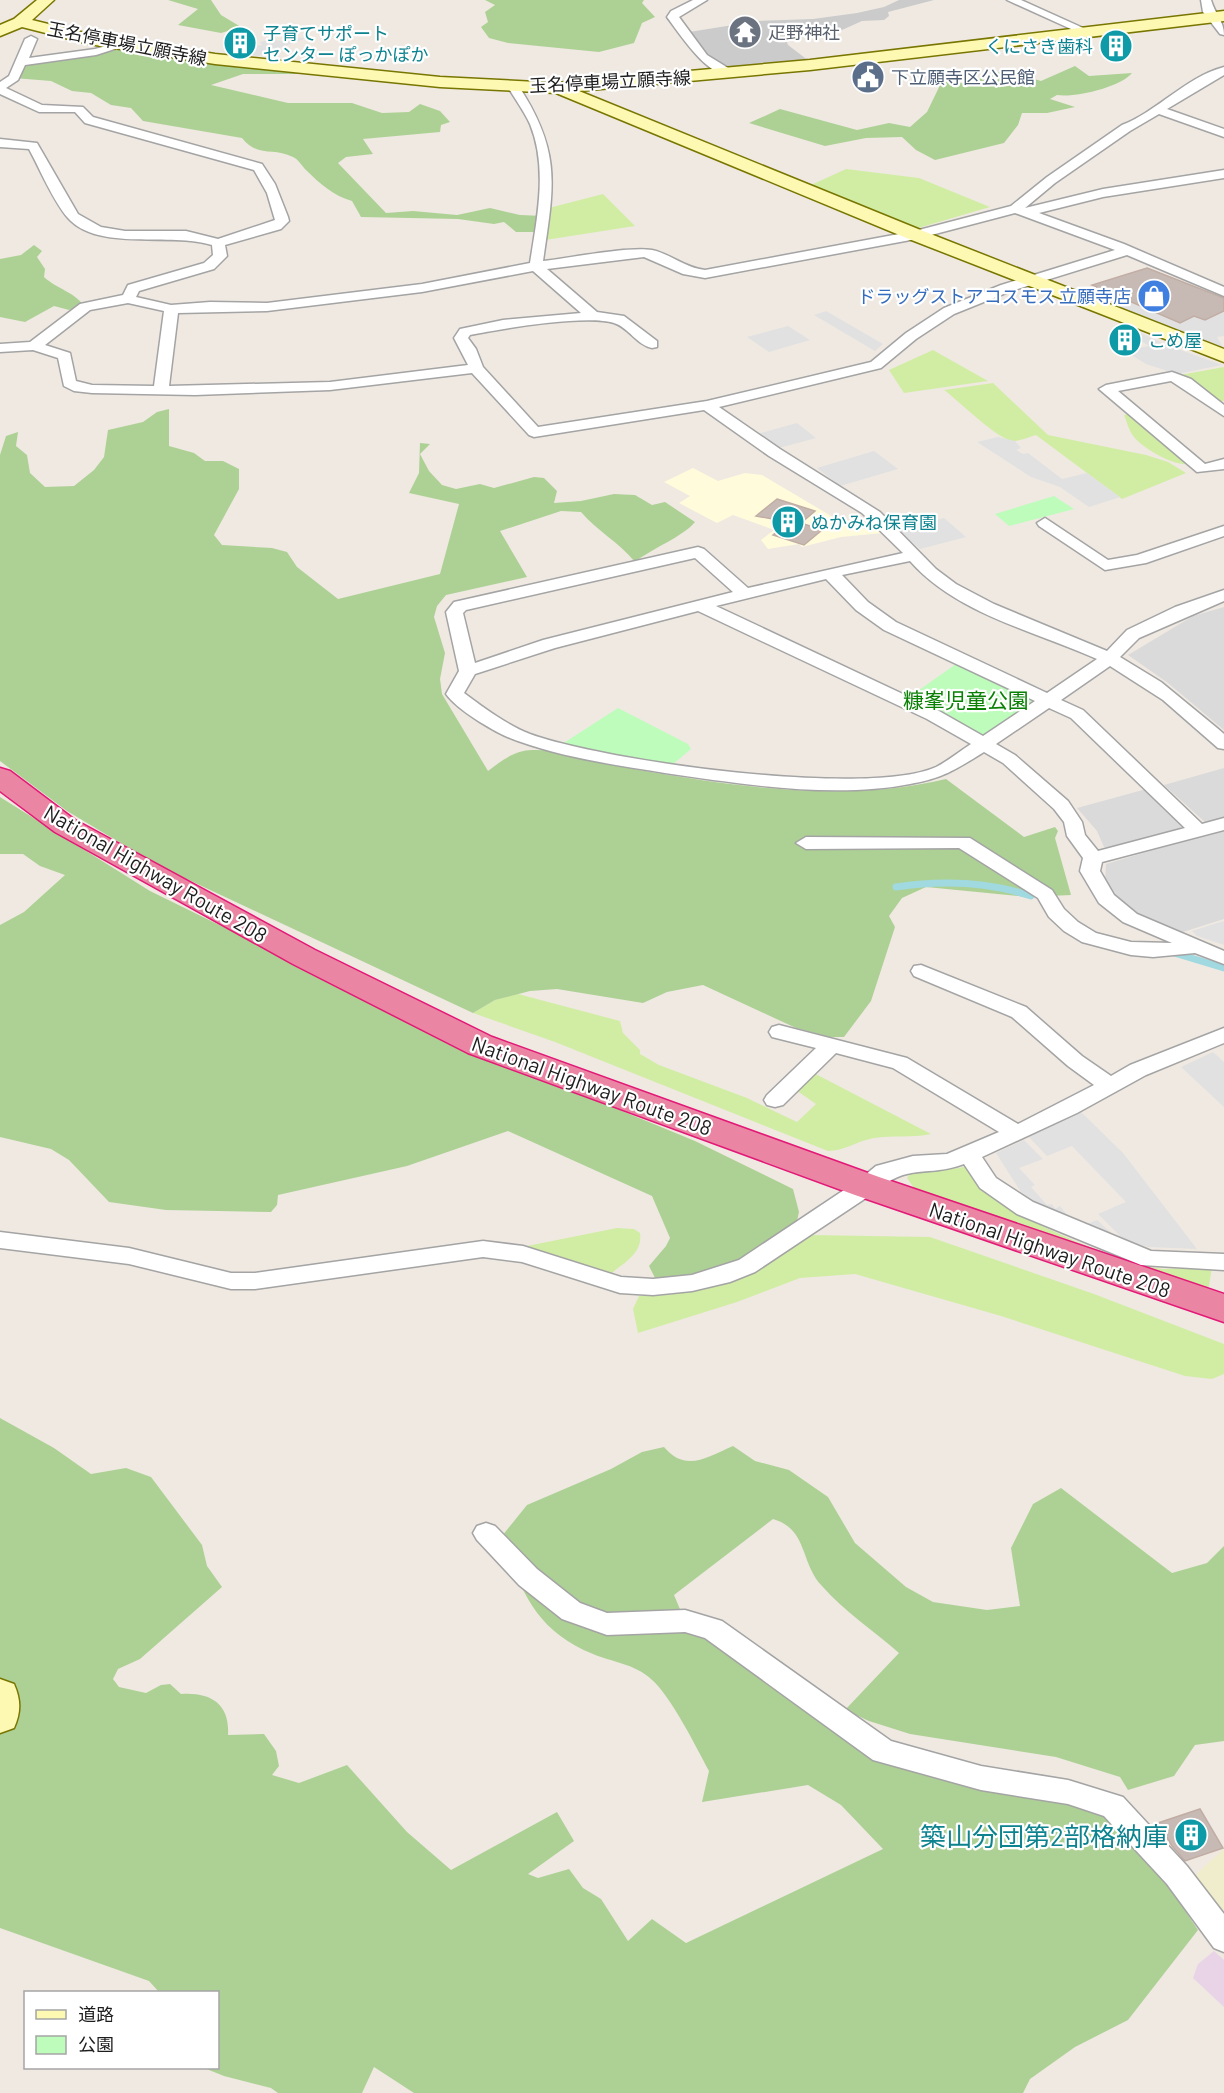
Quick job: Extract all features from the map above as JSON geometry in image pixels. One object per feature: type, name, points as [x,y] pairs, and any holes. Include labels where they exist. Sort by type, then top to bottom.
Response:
[{"type":"highway","name":"National Highway Route 208","points":[[0,777],[65,826],[86,838],[304,957],[480,1045],[867,1186],[1224,1308]]},
{"type":"main road","points":[[20,22],[46,0]]},
{"type":"main road","name":"玉名停車場立願寺線","points":[[0,31],[20,22],[121,45],[215,59],[450,83],[556,88],[729,73],[1219,17]]},
{"type":"main road","points":[[556,88],[916,235],[1224,356]]},
{"type":"main road","points":[[0,1696],[0,1716]]},
{"type":"street","points":[[702,0],[675,13],[673,17],[703,57],[729,73]]},
{"type":"street","points":[[1012,0],[1086,32]]},
{"type":"street","points":[[1206,0],[1219,17],[1224,32]]},
{"type":"street","points":[[0,143],[33,146],[73,216],[82,224],[123,234],[182,235],[218,243],[276,226],[282,221],[282,212],[270,191],[266,174],[258,168],[89,120],[81,109],[74,107],[39,108],[0,89],[15,78],[22,62],[22,56],[31,39]]},
{"type":"street","points":[[22,62],[96,52],[121,45]]},
{"type":"street","points":[[1021,211],[1052,180],[1126,128],[1158,110],[1188,89],[1224,70]]},
{"type":"street","points":[[514,87],[537,126],[543,156],[545,209],[538,242],[536,267]]},
{"type":"street","points":[[1158,110],[1224,133]]},
{"type":"street","points":[[34,346],[85,307],[111,300],[128,299],[171,309],[210,306],[267,307],[422,288],[536,267],[644,253],[654,253],[690,274],[705,274],[916,235],[1103,193],[1224,174]]},
{"type":"street","points":[[1021,211],[1127,251],[1224,292]]},
{"type":"street","points":[[128,299],[133,288],[209,266],[220,256],[218,243]]},
{"type":"street","points":[[652,344],[619,319],[592,316],[502,324],[465,332],[461,338],[469,349],[476,368],[534,432],[707,405],[876,365],[911,336],[949,311],[1006,288],[1127,251]]},
{"type":"street","points":[[536,267],[592,316]]},
{"type":"street","points":[[161,391],[171,309]]},
{"type":"street","points":[[0,348],[34,346],[65,356],[69,383],[79,388],[161,391],[330,386],[476,368]]},
{"type":"street","points":[[1224,412],[1186,382],[1172,376],[1106,389],[1202,469],[1224,464]]},
{"type":"street","points":[[707,405],[789,462],[887,524],[946,586],[992,610],[1109,659],[1148,680],[1183,706],[1224,744]]},
{"type":"street","points":[[1045,523],[1105,565],[1140,560],[1224,531]]},
{"type":"street","points":[[468,672],[454,612],[460,606],[698,552],[746,595]]},
{"type":"street","points":[[915,555],[830,573],[549,644],[468,672],[455,694],[475,710],[522,737],[562,749],[697,774],[750,780],[873,783],[908,779],[942,771],[1109,659],[1132,634],[1181,611],[1224,595]]},
{"type":"street","points":[[830,573],[856,600],[890,626],[1077,714],[1199,831]]},
{"type":"street","points":[[700,605],[933,715],[985,743],[1009,759],[1061,805],[1073,822],[1076,837],[1092,858],[1090,872],[1106,899],[1130,918],[1224,958]]},
{"type":"street","points":[[1092,858],[1224,824]]},
{"type":"street","points":[[806,843],[963,842],[1045,894],[1051,908],[1078,933],[1129,950],[1171,951],[1196,947]]},
{"type":"street","points":[[921,971],[1019,1012],[1075,1061],[1110,1086]]},
{"type":"street","points":[[779,1032],[900,1063],[1017,1133]]},
{"type":"street","points":[[0,1240],[129,1256],[231,1281],[255,1281],[483,1249],[523,1254],[620,1285],[653,1287],[692,1283],[722,1276],[747,1266],[867,1186],[884,1171],[913,1164],[949,1161],[1017,1133],[1138,1070],[1224,1035]]},
{"type":"street","points":[[775,1100],[831,1046]]},
{"type":"street","points":[[967,1152],[988,1183],[1025,1208],[1149,1259],[1224,1262]]},
{"type":"street","points":[[486,1533],[528,1577],[571,1611],[607,1624],[685,1622],[713,1629],[883,1750],[971,1776],[1068,1792],[1113,1806],[1177,1875],[1224,1938]]},
{"type":"shaded area","name":"疋野神社","points":[[899,0],[934,0],[888,12],[889,16],[884,20],[862,21],[842,30],[786,40],[788,45],[809,61],[723,70],[683,33],[758,21],[813,19],[857,13],[884,7]]},
{"type":"shaded area","points":[[288,37],[307,38],[258,56],[223,50],[262,45],[260,42],[269,40],[284,41]]},
{"type":"shaded area","points":[[1124,300],[1180,323],[1194,316],[1205,320],[1224,312],[1224,336],[1217,337],[1224,350],[1111,306]]},
{"type":"shaded area","points":[[826,311],[883,344],[875,351],[814,315]]},
{"type":"shaded area","points":[[788,326],[810,340],[769,352],[747,337]]},
{"type":"shaded area","points":[[1135,330],[1164,344],[1222,365],[1177,374],[1146,364],[1128,353],[1128,350],[1149,346],[1128,332]]},
{"type":"shaded area","points":[[797,423],[816,438],[775,449],[757,434]]},
{"type":"shaded area","points":[[998,437],[1015,441],[1021,448],[1016,450],[1023,454],[1028,453],[1062,479],[1087,473],[1120,497],[1089,507],[1060,487],[1031,477],[977,442]]},
{"type":"shaded area","points":[[874,451],[898,469],[840,486],[817,468]]},
{"type":"shaded area","points":[[693,468],[718,481],[745,473],[762,475],[838,520],[864,529],[882,525],[883,533],[841,537],[802,547],[799,544],[768,549],[761,540],[774,530],[733,515],[717,523],[679,503],[690,496],[664,482]]},
{"type":"shaded area","points":[[944,518],[966,537],[920,549],[898,530]]},
{"type":"shaded area","points":[[1224,607],[1224,730],[1168,683],[1128,655],[1193,616]]},
{"type":"shaded area","points":[[1224,768],[1224,817],[1206,823],[1164,785]]},
{"type":"shaded area","points":[[1150,788],[1185,823],[1182,828],[1108,848],[1104,847],[1097,831],[1077,808]]},
{"type":"shaded area","points":[[1224,829],[1224,919],[1183,932],[1140,917],[1119,900],[1105,881],[1106,864]]},
{"type":"shaded area","points":[[1224,921],[1224,945],[1197,936],[1192,931]]},
{"type":"shaded area","points":[[1213,1052],[1224,1062],[1224,1107],[1181,1067]]},
{"type":"shaded area","points":[[1081,1112],[1123,1153],[1197,1249],[1148,1247],[1125,1241],[1098,1214],[1126,1202],[1072,1146],[1047,1156],[1028,1136]]},
{"type":"shaded area","points":[[1024,1140],[1043,1159],[1019,1168],[1035,1185],[1031,1187],[1047,1205],[1052,1204],[1055,1209],[1060,1206],[1071,1220],[1076,1218],[1084,1225],[1097,1220],[1117,1238],[1058,1218],[1021,1192],[996,1153]]},
{"type":"shaded area","points":[[1224,1849],[1224,1911],[1193,1877]]},
{"type":"shaded area","points":[[1214,1951],[1224,1960],[1224,2007],[1193,1978],[1198,1964]]},
{"type":"green space","points":[[168,0],[211,0],[221,15],[241,27],[221,33],[178,25],[198,9]]},
{"type":"green space","points":[[485,0],[644,0],[642,3],[655,17],[642,23],[634,43],[599,52],[508,43],[489,38],[481,27],[488,22],[485,12],[495,5]]},
{"type":"green space","points":[[113,48],[191,61],[296,71],[298,74],[243,74],[211,85],[288,103],[352,103],[382,113],[409,112],[420,104],[440,111],[450,122],[441,125],[440,132],[363,139],[373,154],[346,157],[338,163],[386,213],[413,211],[457,215],[490,208],[520,215],[544,216],[540,232],[516,232],[504,222],[494,224],[458,219],[361,217],[352,201],[327,188],[298,161],[286,154],[254,148],[242,138],[143,121],[131,108],[111,105],[91,93],[72,91],[51,81],[14,78],[22,62]]},
{"type":"green space","points":[[1075,66],[1089,76],[1132,73],[1108,87],[1075,95],[1057,95],[1050,99],[1075,107],[1047,113],[1022,113],[1018,125],[1004,143],[935,160],[916,150],[902,137],[866,138],[825,146],[749,123],[780,109],[857,130],[889,123],[910,127],[927,112],[943,79],[965,84],[1006,70],[1041,81]]},
{"type":"green space","points":[[846,169],[919,178],[990,207],[915,229],[811,185]]},
{"type":"green space","points":[[603,194],[635,226],[539,241],[545,209]]},
{"type":"green space","points":[[34,245],[42,251],[37,257],[45,269],[44,277],[76,298],[85,307],[79,311],[69,309],[73,311],[54,306],[25,322],[0,317],[0,259],[21,255]]},
{"type":"green space","points":[[933,350],[988,381],[904,393],[889,370]]},
{"type":"green space","points":[[1224,367],[1224,401],[1217,401],[1180,375]]},
{"type":"green space","points":[[993,383],[1048,435],[1146,455],[1168,462],[1186,473],[1122,499],[1036,435],[1016,441],[1006,439],[944,390]]},
{"type":"green space","points":[[169,409],[169,446],[194,453],[205,461],[223,461],[239,469],[239,489],[214,535],[222,545],[272,548],[287,552],[297,567],[338,599],[440,574],[459,504],[409,493],[419,473],[420,443],[430,444],[420,454],[429,471],[442,485],[456,489],[480,484],[494,488],[534,477],[544,478],[557,491],[554,503],[581,501],[614,494],[635,495],[652,505],[665,502],[695,522],[635,562],[581,512],[561,511],[500,531],[527,577],[446,595],[437,606],[434,617],[445,653],[440,679],[442,694],[488,771],[514,754],[526,750],[546,750],[677,776],[792,790],[870,790],[946,779],[1024,837],[1055,827],[1058,831],[1055,838],[1071,895],[1028,897],[926,887],[902,898],[889,916],[895,927],[871,1001],[844,1037],[830,1037],[796,1028],[703,985],[667,992],[643,1003],[557,989],[530,991],[495,1000],[473,1013],[159,866],[67,811],[0,761],[0,455],[6,436],[18,432],[16,446],[27,455],[30,473],[45,487],[74,486],[94,470],[104,457],[108,430],[143,422],[157,412]]},
{"type":"green space","points":[[1130,414],[1189,464],[1167,460],[1139,442],[1131,432],[1124,415]]},
{"type":"green space","points":[[1054,496],[1074,509],[1009,526],[995,514]]},
{"type":"green space","name":"糠峯児童公園","points":[[956,664],[1031,699],[1031,703],[984,738],[905,700]]},
{"type":"green space","points":[[618,708],[688,744],[691,749],[672,765],[559,746]]},
{"type":"green space","points":[[0,797],[150,891],[474,1050],[695,1141],[793,1189],[799,1212],[797,1221],[743,1261],[719,1271],[693,1276],[655,1278],[649,1266],[670,1238],[652,1196],[508,1131],[407,1166],[278,1195],[277,1205],[271,1212],[166,1210],[109,1202],[69,1160],[51,1149],[0,1137],[0,925],[24,912],[65,875],[40,866],[23,854],[0,854]]},
{"type":"green space","points":[[518,994],[620,1021],[623,1033],[640,1050],[640,1054],[659,1065],[747,1098],[797,1122],[816,1104],[790,1086],[806,1069],[931,1134],[874,1138],[828,1151],[555,1042],[473,1013],[495,1000]]},
{"type":"green space","points":[[977,1163],[1021,1213],[1042,1226],[1138,1265],[1163,1269],[1212,1267],[1209,1286],[1203,1295],[916,1191],[907,1178],[911,1173],[959,1168]]},
{"type":"green space","points":[[617,1228],[634,1229],[640,1233],[640,1240],[636,1252],[612,1273],[522,1247]]},
{"type":"green space","points":[[810,1235],[930,1237],[1094,1294],[1224,1344],[1224,1374],[1212,1379],[1185,1376],[1001,1316],[855,1274],[800,1278],[737,1302],[638,1333],[633,1309],[639,1296],[669,1295],[741,1278],[783,1254]]},
{"type":"green space","points":[[0,1418],[54,1448],[91,1474],[126,1468],[151,1477],[202,1545],[207,1566],[222,1587],[140,1659],[118,1669],[113,1679],[119,1687],[146,1693],[161,1685],[170,1684],[181,1694],[210,1698],[222,1708],[226,1715],[228,1735],[264,1734],[276,1751],[279,1766],[272,1775],[299,1783],[347,1765],[407,1832],[451,1870],[557,1812],[574,1841],[528,1874],[538,1878],[569,1869],[583,1888],[601,1899],[628,1941],[652,1919],[686,1943],[883,1849],[841,1805],[808,1785],[702,1802],[709,1771],[683,1722],[659,1687],[638,1670],[593,1654],[573,1644],[544,1621],[533,1607],[516,1574],[502,1536],[527,1505],[611,1469],[642,1452],[664,1447],[672,1455],[689,1461],[706,1458],[733,1446],[755,1461],[789,1470],[828,1497],[855,1543],[906,1587],[933,1602],[987,1610],[1020,1606],[1011,1548],[1033,1504],[1061,1488],[1172,1573],[1207,1563],[1224,1546],[1224,1741],[1195,1745],[1174,1776],[1128,1790],[1120,1777],[1056,1757],[910,1734],[869,1721],[845,1710],[899,1653],[849,1612],[822,1586],[815,1577],[792,1530],[773,1519],[674,1595],[685,1621],[883,1751],[1113,1806],[1177,1875],[1176,1897],[1198,1930],[1128,2020],[1075,2047],[1030,2079],[1023,2093],[414,2093],[374,2067],[362,2093],[278,2093],[271,2088],[206,2069],[219,2069],[219,1991],[158,1991],[149,1981],[0,1928]]},
{"type":"building","name":"ドラッグストアコスモス 立願寺店","points":[[1147,268],[1224,298],[1224,311],[1205,320],[1194,316],[1180,323],[1092,285]]},
{"type":"building","points":[[777,499],[815,511],[801,523],[822,530],[804,545],[773,535],[789,522],[756,516]]},
{"type":"building","name":"築山分団第2部格納庫","points":[[1200,1809],[1223,1848],[1185,1861],[1172,1846],[1158,1823]]},
{"type":"waterway","points":[[896,887],[930,883],[964,883],[997,887],[1031,896]]},
{"type":"waterway","points":[[1171,952],[1224,968]]},
{"type":"place","name":"疋野神社","points":[[745,32]]},
{"type":"place","name":"子育てサポート センター ぽっかぽか","points":[[240,43]]},
{"type":"place","name":"くにさき歯科","points":[[1116,46]]},
{"type":"place","name":"下立願寺区公民館","points":[[868,77]]},
{"type":"place","name":"ドラッグストアコスモス 立願寺店","points":[[1154,296]]},
{"type":"place","name":"こめ屋","points":[[1125,340]]},
{"type":"place","name":"ぬかみね保育園","points":[[788,522]]},
{"type":"place","name":"築山分団第2部格納庫","points":[[1191,1835]]}]
